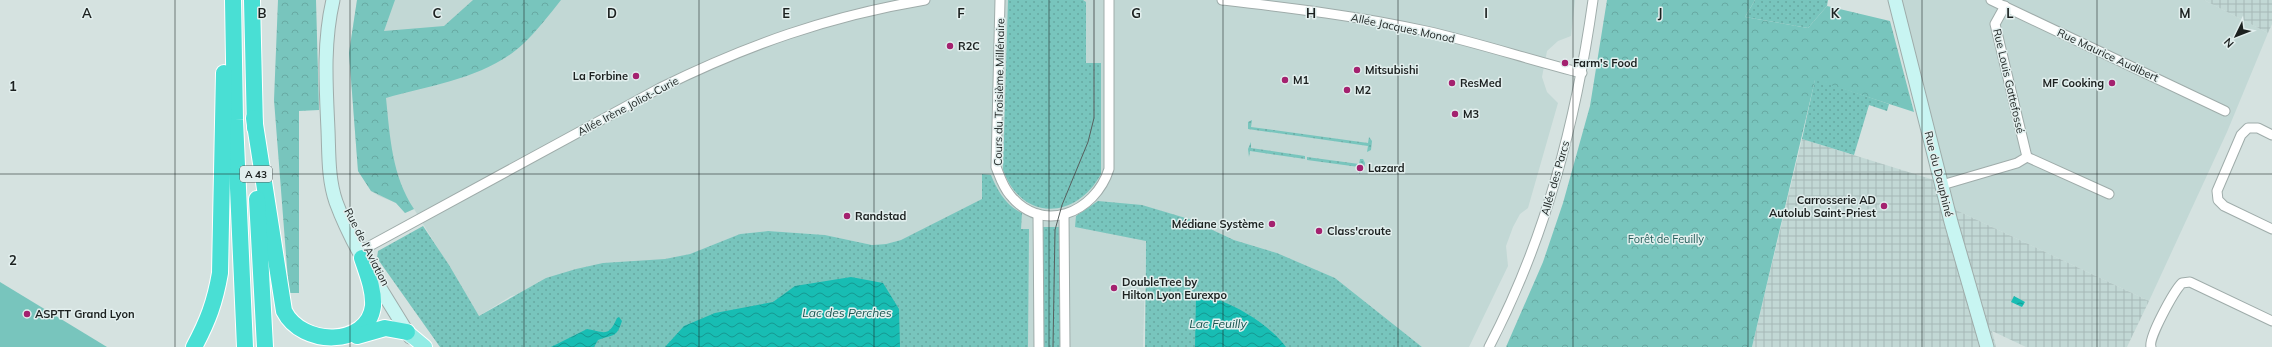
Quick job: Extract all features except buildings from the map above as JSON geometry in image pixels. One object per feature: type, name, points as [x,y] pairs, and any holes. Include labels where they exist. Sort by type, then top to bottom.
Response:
[{"type":"highway","name":"A 43","points":[[252,0],[254,118],[264,347]]},
{"type":"highway","name":"A 43","points":[[233,3],[235,120],[245,347]]},
{"type":"highway","points":[[194,347],[208,322],[216,298],[220,273],[224,74],[233,3]]},
{"type":"highway","points":[[254,118],[278,280],[284,311],[289,324],[302,338],[319,345],[337,345],[357,336],[385,328],[407,332]]},
{"type":"highway","points":[[357,336],[368,323],[373,306],[372,290],[364,253]]},
{"type":"main road","points":[[407,332],[422,347]]},
{"type":"street","name":"Rue de l'Aviation","points":[[333,0],[326,45],[329,170],[335,200],[351,238],[364,253],[391,294],[422,347]]},
{"type":"street","name":"Allée Irène Joliot-Curie","points":[[364,253],[660,88],[702,68],[802,28],[924,0]]},
{"type":"street","name":"Cours du Troisième Millénaire","points":[[1000,0],[996,167],[1004,187],[1010,196],[1023,207],[1038,214],[1064,215]]},
{"type":"street","points":[[1065,347],[1064,215],[1090,201],[1100,190],[1109,169],[1109,0]]},
{"type":"street","name":"Allée Jacques Monod","points":[[1222,0],[1312,11],[1394,25],[1448,37],[1582,73]]},
{"type":"street","name":"Allée des Parcs","points":[[1489,347],[1519,280],[1556,183],[1582,73],[1593,0]]},
{"type":"street","name":"Rue du Dauphiné","points":[[1896,0],[1942,185],[1989,346]]},
{"type":"street","name":"Rue Maurice Audibert","points":[[1991,0],[2225,111]]},
{"type":"street","name":"Rue Louis Gattefossé","points":[[2005,6],[1995,24],[2027,157]]},
{"type":"street","points":[[2272,134],[2258,128],[2248,128],[2241,135],[2217,191],[2218,200],[2224,206],[2272,229]]},
{"type":"street","name":"Rue de l'Aviation","points":[[328,138],[344,202],[364,253],[407,332]]},
{"type":"street","points":[[1942,185],[2017,163],[2027,157],[2109,194]]},
{"type":"street","points":[[1038,214],[1039,347]]},
{"type":"street","points":[[2151,347],[2153,336],[2175,290],[2182,283],[2190,282],[2272,321]]},
{"type":"shaded area","points":[[357,0],[1575,0],[1571,36],[1558,41],[1547,51],[1542,77],[1547,92],[1558,103],[1528,208],[1520,214],[1513,227],[1506,246],[1508,266],[1469,347],[1422,347],[1335,278],[1277,253],[1234,240],[1189,219],[1147,207],[1143,347],[959,347],[901,240],[886,244],[872,245],[825,235],[768,231],[740,234],[690,254],[511,296],[479,316],[414,209],[405,213],[396,203],[371,191],[358,171],[349,53]]},
{"type":"shaded area","points":[[1901,0],[2204,0],[2268,33],[2227,132],[2149,301],[1956,210],[1947,184]]},
{"type":"shaded area","points":[[2204,0],[2272,0],[2272,24],[2268,33]]},
{"type":"shaded area","points":[[1802,139],[1947,184],[1956,210],[2149,301],[2127,347],[2026,347],[1992,331],[1996,347],[1752,347]]},
{"type":"green space","points":[[278,0],[316,0],[319,110],[299,111],[299,293],[289,293],[274,100]]},
{"type":"green space","points":[[357,0],[395,0],[384,31],[444,26],[473,0],[561,0],[523,44],[509,56],[493,65],[458,79],[386,98],[393,156],[401,183],[414,209],[405,213],[396,203],[371,191],[358,171],[349,53]]},
{"type":"green space","points":[[1008,0],[1083,0],[1086,2],[1086,63],[1101,63],[1101,174],[1090,189],[1078,200],[1064,207],[1050,209],[1036,206],[1023,199],[1012,187],[1003,170]]},
{"type":"green space","name":"Forêt de Feuilly","points":[[1607,0],[1755,0],[1745,17],[1808,28],[1827,6],[1890,21],[1914,112],[1815,80],[1752,347],[1506,347],[1543,262],[1563,203],[1590,106]]},
{"type":"green space","points":[[1755,0],[1828,0],[1827,6],[1808,28],[1745,17]]},
{"type":"green space","points":[[1815,79],[1889,104],[1887,111],[1869,105],[1854,155],[1802,139]]},
{"type":"green space","points":[[1252,120],[1251,127],[1368,143],[1369,137],[1372,141],[1371,150],[1367,152],[1368,146],[1248,129],[1248,122]]},
{"type":"green space","points":[[1251,142],[1251,148],[1305,156],[1305,159],[1250,151],[1249,157],[1248,149]]},
{"type":"green space","points":[[1307,157],[1359,164],[1360,159],[1363,159],[1365,163],[1364,170],[1359,174],[1359,167],[1307,160]]},
{"type":"green space","points":[[982,174],[991,175],[996,186],[1007,202],[1022,213],[1021,229],[1029,229],[1028,347],[440,347],[377,258],[378,251],[423,226],[449,265],[479,316],[546,278],[603,263],[665,259],[690,254],[740,234],[768,231],[825,235],[872,245],[886,244],[901,240],[982,199]]},
{"type":"green space","points":[[1098,201],[1142,205],[1189,219],[1234,240],[1277,253],[1335,278],[1422,347],[1145,347],[1146,241],[1075,227],[1076,216]]},
{"type":"green space","points":[[1042,227],[1062,227],[1060,347],[1041,347]]},
{"type":"green space","name":"ASPTT Grand Lyon","points":[[0,282],[107,347],[0,347]]},
{"type":"water","name":"Lac des Perches","points":[[851,277],[883,283],[899,309],[900,347],[665,347],[684,326],[715,313],[773,302],[795,286]]},
{"type":"water","points":[[2014,296],[2025,302],[2022,307],[2011,302]]},
{"type":"water","name":"Lac Feuilly","points":[[1196,297],[1221,301],[1230,304],[1248,314],[1265,326],[1286,347],[1195,347]]},
{"type":"water","points":[[619,317],[622,321],[618,331],[611,336],[598,340],[594,347],[551,347],[587,329],[601,332],[608,331]]},
{"type":"tram line","points":[[1053,347],[1055,230],[1062,205],[1088,142],[1094,118],[1094,0]]},
{"type":"place","name":"R2C","points":[[950,46]]},
{"type":"place","name":"Farm's Food","points":[[1565,63]]},
{"type":"place","name":"Mitsubishi","points":[[1357,70]]},
{"type":"place","name":"La Forbine","points":[[636,76]]},
{"type":"place","name":"M1","points":[[1285,80]]},
{"type":"place","name":"ResMed","points":[[1452,83]]},
{"type":"place","name":"MF Cooking","points":[[2112,83]]},
{"type":"place","name":"M2","points":[[1347,90]]},
{"type":"place","name":"M3","points":[[1455,114]]},
{"type":"place","name":"Lazard","points":[[1360,168]]},
{"type":"place","name":"Carrosserie AD Autolub Saint-Priest","points":[[1884,206]]},
{"type":"place","name":"Randstad","points":[[847,216]]},
{"type":"place","name":"Médiane Système","points":[[1272,224]]},
{"type":"place","name":"Class'croute","points":[[1319,231]]},
{"type":"place","name":"DoubleTree by Hilton Lyon Eurexpo","points":[[1114,288]]},
{"type":"place","name":"ASPTT Grand Lyon","points":[[27,314]]}]
